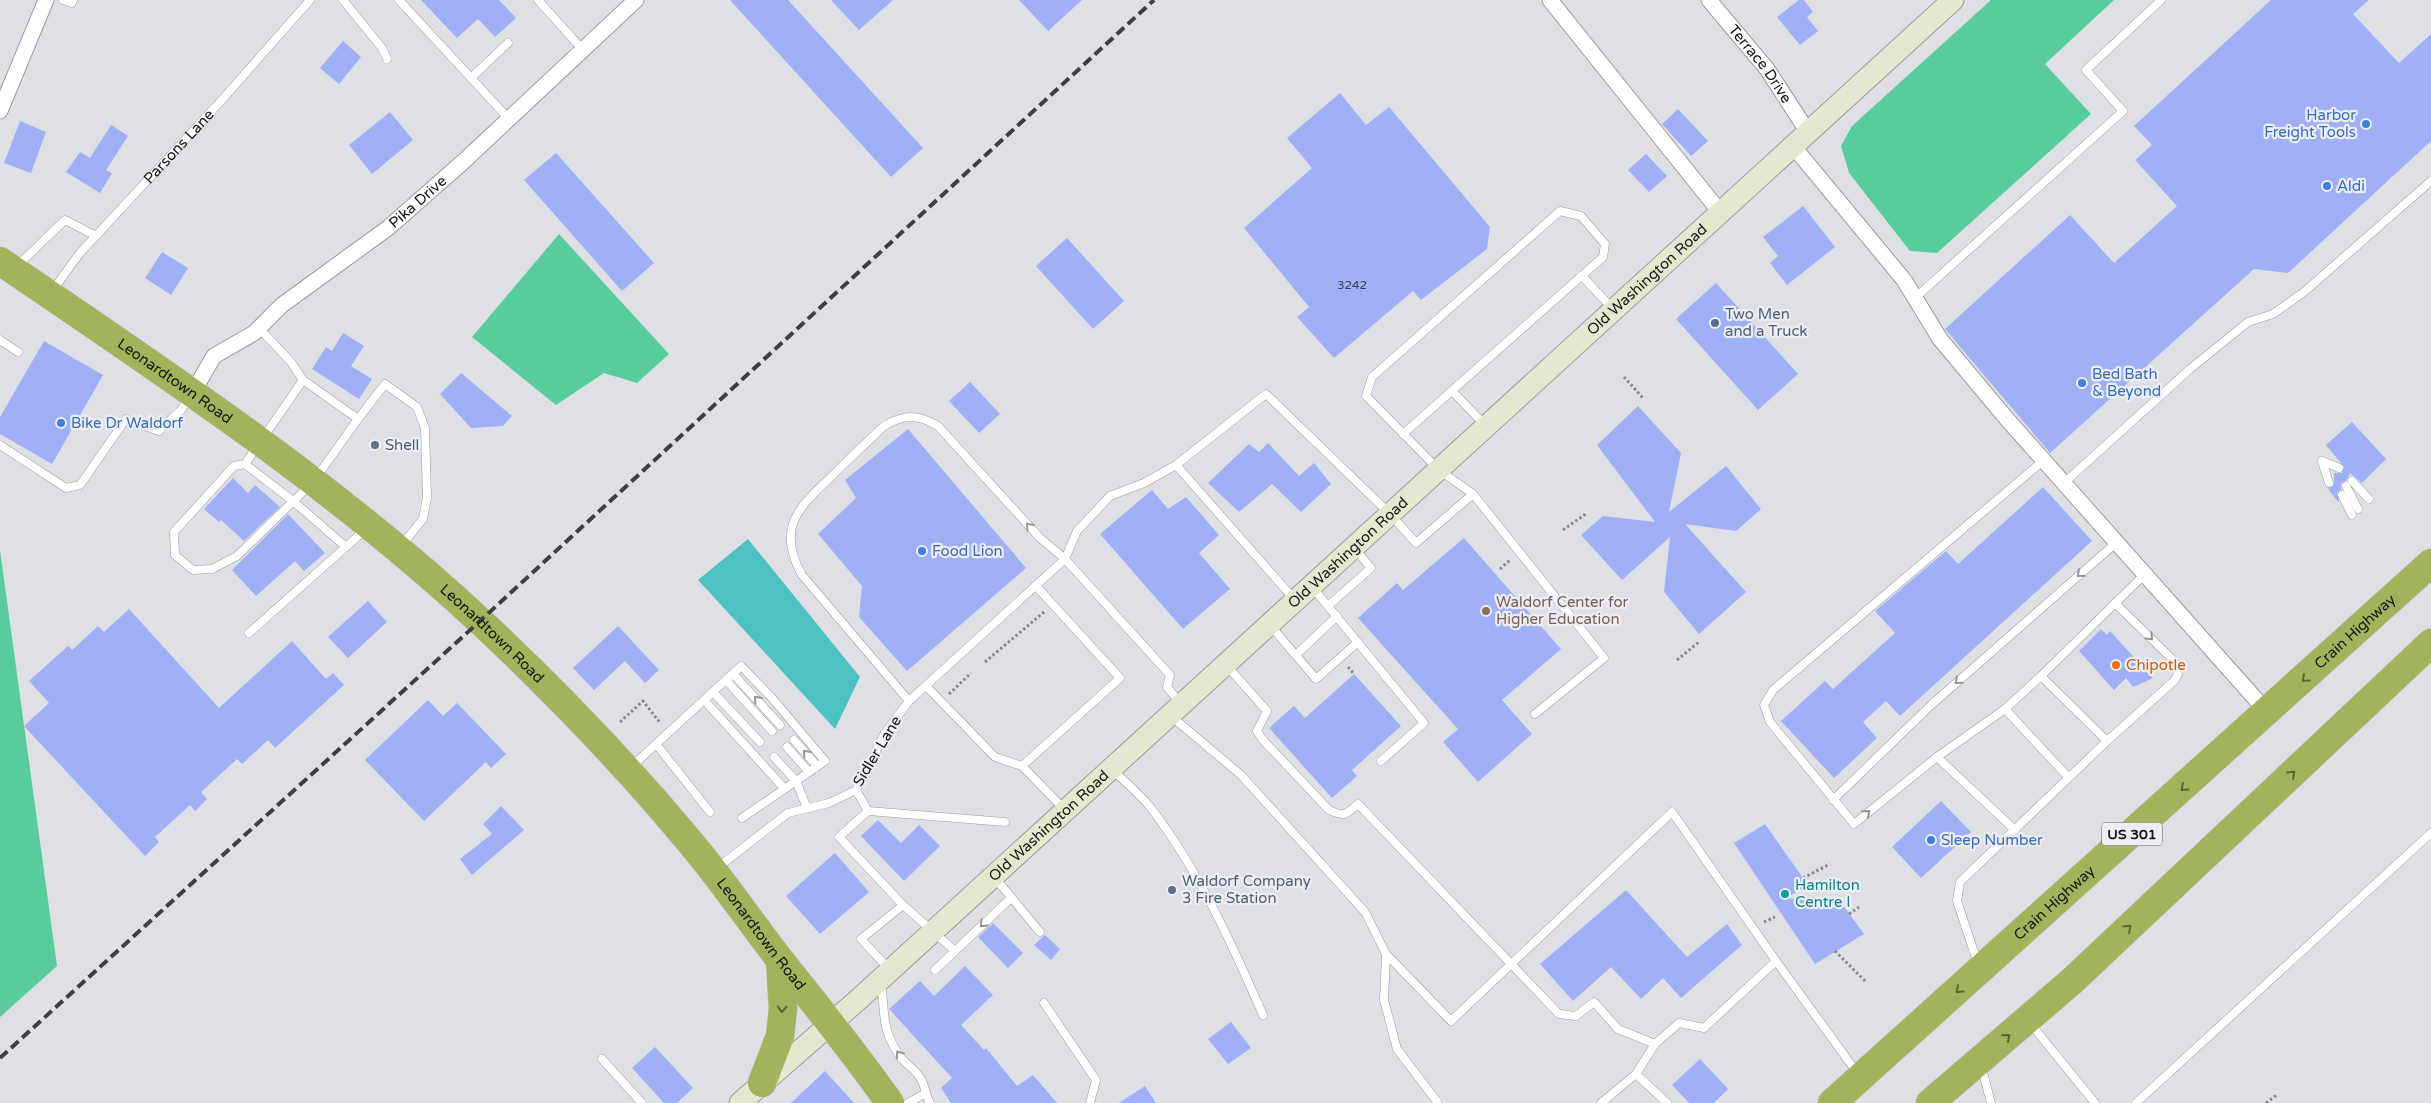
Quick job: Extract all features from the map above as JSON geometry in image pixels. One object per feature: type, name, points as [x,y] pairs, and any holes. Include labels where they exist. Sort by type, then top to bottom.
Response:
[{"type":"highway","name":"Leonardtown Road","points":[[6,266],[193,392],[261,441],[370,526],[480,621],[586,724],[713,871],[780,960],[832,1023],[890,1103]]},
{"type":"highway","name":"Crain Highway","points":[[1832,1103],[1980,971],[2082,876],[2268,712],[2431,563]]},
{"type":"highway","points":[[1930,1103],[2072,981],[2431,643]]},
{"type":"highway","points":[[762,1083],[780,1036],[783,1009],[780,960]]},
{"type":"main road","name":"Old Washington Road","points":[[740,1103],[886,975],[1953,0]]},
{"type":"street","points":[[0,111],[46,0]]},
{"type":"street","name":"Pika Drive","points":[[193,392],[214,356],[259,328],[282,305],[388,228],[509,119],[636,0]]},
{"type":"street","points":[[1550,0],[1720,212]]},
{"type":"street","name":"Terrace Drive","points":[[1709,0],[1767,69],[1789,100],[1801,139],[1904,280],[1940,339],[2064,483],[2268,712]]},
{"type":"lane","points":[[64,0],[72,3],[73,0]]},
{"type":"lane","name":"Parsons Lane","points":[[50,295],[80,254],[220,102],[310,0]]},
{"type":"lane","points":[[343,0],[382,48],[386,59]]},
{"type":"lane","points":[[400,0],[509,119]]},
{"type":"lane","points":[[1915,298],[2123,112],[2086,70],[2162,0]]},
{"type":"lane","points":[[544,2],[583,50]]},
{"type":"lane","points":[[471,78],[508,43]]},
{"type":"lane","points":[[2064,483],[2197,363],[2248,322],[2273,314],[2304,292],[2431,181]]},
{"type":"lane","points":[[1403,434],[1603,257],[1605,244],[1581,216],[1560,211],[1372,377],[1366,396],[1403,434],[1439,470],[1473,494],[1604,658],[1535,714]]},
{"type":"lane","points":[[6,266],[65,220],[96,236]]},
{"type":"lane","points":[[1582,276],[1614,310]]},
{"type":"lane","points":[[259,328],[291,362],[303,380],[358,419]]},
{"type":"lane","points":[[0,340],[18,352]]},
{"type":"lane","points":[[303,380],[245,464],[234,466],[174,532],[176,555],[193,570],[212,569],[237,556],[314,482],[385,384],[417,407],[425,428],[427,497],[423,519],[398,550]]},
{"type":"lane","points":[[1452,391],[1486,426]]},
{"type":"lane","points":[[0,446],[66,488],[80,484],[126,419],[158,431],[181,410],[193,392]]},
{"type":"lane","points":[[1065,559],[1077,531],[1110,496],[1144,483],[1176,465],[1266,394],[1390,514],[1416,543],[1473,494]]},
{"type":"lane","points":[[909,701],[802,575],[794,560],[790,539],[793,523],[803,503],[884,426],[898,418],[913,417],[927,420],[938,426],[1040,538],[1065,559],[1170,675],[1167,687],[1176,710],[1241,776],[1365,912],[1386,954],[1451,1021],[1672,812],[1860,1078]]},
{"type":"lane","points":[[2044,460],[1773,690],[1764,705],[1770,722],[1854,824],[1938,757],[2005,709],[2145,574]]},
{"type":"lane","points":[[2329,482],[2322,461],[2336,471]]},
{"type":"lane","points":[[245,464],[293,501],[346,547]]},
{"type":"lane","points":[[1176,465],[1295,600]]},
{"type":"lane","points":[[2342,495],[2355,512],[2349,484],[2369,499]]},
{"type":"lane","points":[[249,633],[370,526]]},
{"type":"lane","points":[[1833,800],[1930,706],[2117,542]]},
{"type":"lane","points":[[1328,606],[1371,568],[1354,547]]},
{"type":"lane","name":"Sidler Lane","points":[[713,871],[753,838],[788,813],[829,803],[856,790],[884,736],[909,701],[1065,559]]},
{"type":"lane","points":[[1022,766],[1120,678],[1036,586]]},
{"type":"lane","points":[[1312,586],[1424,723],[1381,761]]},
{"type":"lane","points":[[1980,971],[1956,902],[1960,882],[2068,777],[2174,681],[2178,674],[2174,661],[2115,603]]},
{"type":"lane","points":[[1296,655],[1337,616]]},
{"type":"lane","points":[[1269,624],[1316,679],[1358,642]]},
{"type":"lane","points":[[1226,664],[1267,711],[1258,731],[1263,740],[1329,810],[1341,815],[1348,813],[1358,804],[1559,1014],[1576,1016],[1594,1002],[1618,1029],[1655,1044]]},
{"type":"lane","points":[[627,770],[741,666],[772,698],[825,761],[742,818]]},
{"type":"lane","points":[[733,674],[780,725]]},
{"type":"lane","points":[[2041,676],[2107,741]]},
{"type":"lane","points":[[726,680],[772,731]]},
{"type":"lane","points":[[926,686],[995,757],[1022,766],[1066,810]]},
{"type":"lane","points":[[713,692],[760,742]]},
{"type":"lane","points":[[704,700],[784,788]]},
{"type":"lane","points":[[2005,709],[2068,777]]},
{"type":"lane","points":[[794,740],[817,766]]},
{"type":"lane","points":[[656,744],[710,812]]},
{"type":"lane","points":[[786,747],[809,772]]},
{"type":"lane","points":[[1938,757],[2015,830]]},
{"type":"lane","points":[[774,758],[796,781],[807,808]]},
{"type":"lane","points":[[1111,768],[1150,806],[1202,883],[1230,938],[1263,1015]]},
{"type":"lane","points":[[856,790],[868,811]]},
{"type":"lane","points":[[955,951],[903,905],[839,837],[868,811],[1005,822]]},
{"type":"lane","points":[[2136,1103],[2431,833]]},
{"type":"lane","points":[[993,876],[1040,932]]},
{"type":"lane","points":[[936,970],[1011,898]]},
{"type":"lane","points":[[903,905],[861,939],[886,975],[884,1023],[886,1034],[900,1057],[922,1081],[924,1094],[930,1103]]},
{"type":"lane","points":[[1386,954],[1384,1000],[1397,1049],[1438,1103]]},
{"type":"lane","points":[[1602,1103],[1636,1074],[1655,1044],[1679,1023],[1704,1028],[1776,960]]},
{"type":"lane","points":[[1044,1003],[1096,1080],[1090,1103]]},
{"type":"lane","points":[[2027,1020],[2095,1103]]},
{"type":"lane","points":[[602,1059],[642,1103]]},
{"type":"lane","points":[[1980,1061],[1991,1103]]},
{"type":"lane","points":[[1636,1074],[1667,1103]]},
{"type":"lane","points":[[908,1103],[924,1094]]},
{"type":"path","points":[[1624,377],[1643,398]]},
{"type":"path","points":[[1564,530],[1587,513]]},
{"type":"path","points":[[985,662],[1053,604]]},
{"type":"path","points":[[1677,660],[1699,642]]},
{"type":"path","points":[[941,702],[971,673]]},
{"type":"path","points":[[620,722],[643,702],[668,733]]},
{"type":"path","points":[[1803,878],[1830,864]]},
{"type":"path","points":[[1849,914],[1860,907]]},
{"type":"path","points":[[1764,922],[1775,917]]},
{"type":"path","points":[[1835,951],[1866,982]]},
{"type":"path","points":[[2266,1103],[2278,1094]]},
{"type":"green space","points":[[1991,0],[2114,0],[2045,64],[2091,114],[1937,253],[1910,251],[1849,173],[1841,146],[1852,126]]},
{"type":"green space","points":[[559,234],[669,354],[637,383],[604,373],[556,405],[472,337]]},
{"type":"green space","points":[[0,550],[57,966],[0,1017]]},
{"type":"water","points":[[748,539],[860,677],[835,729],[698,580]]},
{"type":"building","points":[[421,0],[499,0],[516,18],[495,37],[478,19],[457,38]]},
{"type":"building","points":[[730,0],[788,0],[923,148],[891,177]]},
{"type":"building","points":[[831,0],[893,0],[859,30]]},
{"type":"building","points":[[1019,0],[1082,0],[1048,31]]},
{"type":"building","points":[[1799,0],[1804,0],[1813,12],[1807,17],[1818,31],[1800,45],[1777,17]]},
{"type":"building","points":[[2271,0],[2369,0],[2353,14],[2399,63],[2431,34],[2431,141],[2288,273],[2254,269],[2050,453],[1945,329],[2070,215],[2114,263],[2177,206],[2135,160],[2152,145],[2134,126]]},
{"type":"building","points":[[343,41],[361,57],[339,84],[320,68]]},
{"type":"building","points":[[1340,93],[1366,125],[1389,107],[1490,227],[1487,249],[1421,300],[1413,291],[1334,358],[1297,317],[1309,307],[1244,228],[1312,168],[1287,138]]},
{"type":"building","points":[[1678,109],[1708,141],[1691,156],[1662,124]]},
{"type":"building","points":[[390,112],[413,140],[372,174],[349,145]]},
{"type":"building","points":[[20,121],[46,132],[31,173],[4,163]]},
{"type":"building","points":[[111,125],[128,136],[106,170],[112,173],[100,193],[66,172],[80,152],[90,158]]},
{"type":"building","points":[[556,153],[654,263],[622,291],[524,180]]},
{"type":"building","points":[[1646,154],[1667,176],[1649,192],[1628,170]]},
{"type":"building","points":[[1803,206],[1835,247],[1787,285],[1770,263],[1778,256],[1763,237]]},
{"type":"building","points":[[1067,238],[1124,301],[1093,329],[1036,266]]},
{"type":"building","points":[[162,252],[188,268],[171,295],[145,278]]},
{"type":"building","points":[[1716,283],[1798,374],[1758,410],[1676,319]]},
{"type":"building","points":[[343,333],[364,346],[351,366],[372,379],[359,399],[312,369],[326,347],[332,351]]},
{"type":"building","points":[[44,341],[103,375],[52,464],[0,434],[0,417]]},
{"type":"building","points":[[461,373],[512,416],[503,426],[471,428],[440,394]]},
{"type":"building","points":[[970,382],[1000,414],[979,433],[949,401]]},
{"type":"building","points":[[1638,406],[1681,453],[1669,512],[1726,466],[1761,509],[1736,531],[1685,524],[1746,592],[1699,634],[1664,592],[1670,537],[1622,580],[1581,535],[1603,516],[1655,522],[1597,445]]},
{"type":"building","points":[[2352,422],[2386,459],[2362,483],[2350,473],[2347,480],[2341,483],[2341,490],[2337,492],[2339,503],[2328,489],[2334,485],[2334,473],[2342,473],[2344,467],[2326,445]]},
{"type":"building","name":"Food Lion","points":[[908,429],[1026,568],[907,671],[859,617],[862,586],[818,534],[856,498],[845,480]]},
{"type":"building","points":[[1268,443],[1299,476],[1314,463],[1331,484],[1301,512],[1272,484],[1239,512],[1208,483],[1249,444],[1259,452]]},
{"type":"building","points":[[233,478],[248,493],[255,485],[280,507],[244,541],[221,520],[219,522],[204,509]]},
{"type":"building","points":[[2043,487],[2092,541],[1900,716],[1886,701],[1863,722],[1877,738],[1834,778],[1781,721],[1825,681],[1833,689],[1895,633],[1875,611],[1946,551],[1958,564]]},
{"type":"building","points":[[1152,490],[1168,509],[1186,497],[1219,535],[1199,553],[1230,589],[1183,629],[1100,534]]},
{"type":"building","points":[[288,514],[325,553],[304,571],[295,561],[256,596],[232,570]]},
{"type":"building","points":[[1464,538],[1561,649],[1502,700],[1532,734],[1478,782],[1443,742],[1458,729],[1358,618],[1397,583],[1403,590]]},
{"type":"building","points":[[368,601],[387,622],[348,658],[328,637]]},
{"type":"building","points":[[129,609],[219,708],[292,641],[326,679],[333,673],[344,685],[275,748],[268,740],[242,764],[237,759],[201,792],[207,799],[195,811],[190,805],[155,837],[159,842],[145,856],[24,726],[49,703],[29,681],[68,646],[72,650],[98,626],[104,632]]},
{"type":"building","points":[[618,626],[659,670],[645,683],[625,661],[594,690],[573,668]]},
{"type":"building","name":"Chipotle","points":[[2101,629],[2107,635],[2110,631],[2153,678],[2133,687],[2126,678],[2114,690],[2079,651]]},
{"type":"building","points":[[1354,674],[1401,726],[1352,770],[1357,776],[1332,798],[1269,728],[1294,706],[1305,718]]},
{"type":"building","points":[[428,700],[443,716],[457,703],[506,754],[491,768],[486,762],[424,821],[365,760]]},
{"type":"building","name":"Sleep Number","points":[[1941,801],[1971,832],[1921,878],[1892,847]]},
{"type":"building","points":[[501,806],[524,830],[472,875],[460,859],[492,834],[483,824]]},
{"type":"building","points":[[878,820],[901,843],[919,825],[940,846],[904,881],[861,836]]},
{"type":"building","name":"Hamilton Centre I","points":[[1765,824],[1808,885],[1786,898],[1843,905],[1864,934],[1815,964],[1734,843]]},
{"type":"building","points":[[835,853],[869,892],[820,934],[786,896]]},
{"type":"building","points":[[1626,890],[1687,957],[1727,924],[1742,945],[1681,998],[1663,978],[1641,999],[1611,967],[1573,1001],[1540,964]]},
{"type":"building","points":[[993,923],[1023,953],[1008,968],[978,937]]},
{"type":"building","points":[[1045,935],[1060,949],[1051,960],[1034,945]]},
{"type":"building","points":[[965,966],[993,995],[961,1025],[984,1050],[986,1048],[1017,1086],[1033,1075],[1057,1103],[951,1103],[941,1088],[952,1078],[889,1009],[920,981],[934,996]]},
{"type":"building","points":[[1231,1022],[1251,1048],[1228,1064],[1208,1039]]},
{"type":"building","points":[[655,1047],[693,1088],[677,1103],[664,1103],[632,1068]]},
{"type":"building","points":[[1700,1059],[1728,1089],[1714,1103],[1689,1103],[1672,1085]]},
{"type":"building","points":[[825,1071],[854,1103],[791,1103]]},
{"type":"building","points":[[1145,1086],[1156,1103],[1119,1103]]},
{"type":"railway","points":[[0,1058],[480,621],[1154,0]]},
{"type":"place","name":"Harbor Freight Tools","points":[[2366,124]]},
{"type":"place","name":"Aldi","points":[[2327,186]]},
{"type":"place","name":"Two Men and a Truck","points":[[1715,323]]},
{"type":"place","name":"Bed Bath & Beyond","points":[[2082,383]]},
{"type":"place","name":"Bike Dr Waldorf","points":[[61,423]]},
{"type":"place","name":"Shell","points":[[375,445]]},
{"type":"place","name":"Food Lion","points":[[922,551]]},
{"type":"place","name":"Waldorf Center for Higher Education","points":[[1486,611]]},
{"type":"place","name":"Chipotle","points":[[2116,665]]},
{"type":"place","name":"Sleep Number","points":[[1931,840]]},
{"type":"place","name":"Waldorf Company 3 Fire Station","points":[[1172,890]]},
{"type":"place","name":"Hamilton Centre I","points":[[1785,894]]}]
